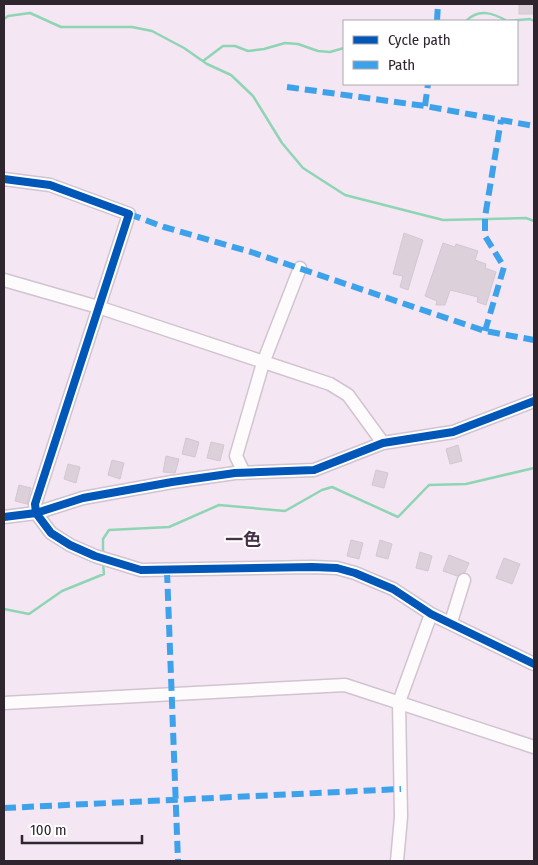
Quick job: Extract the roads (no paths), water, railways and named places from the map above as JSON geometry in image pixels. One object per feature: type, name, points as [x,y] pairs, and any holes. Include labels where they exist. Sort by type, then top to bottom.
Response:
[{"type":"street","points":[[4,178],[50,185],[129,214],[35,504],[36,513],[51,533],[95,556],[141,570],[154,571],[201,567],[337,568],[355,573],[393,589],[431,614],[451,622],[534,664]]},
{"type":"street","points":[[244,473],[236,456],[263,362],[300,268]]},
{"type":"street","points":[[4,280],[98,307],[330,384],[348,395],[384,443]]},
{"type":"street","points":[[4,517],[36,513],[83,498],[121,490],[244,473],[314,470],[384,443],[453,432],[534,401]]},
{"type":"street","points":[[451,622],[464,580]]},
{"type":"street","points":[[397,861],[401,817],[399,702],[431,614]]},
{"type":"street","points":[[4,703],[345,685],[534,747]]},
{"type":"waterway","points":[[4,19],[8,16],[30,13],[61,27],[132,27],[152,31],[184,48],[207,64],[231,75],[253,96],[282,143],[303,168],[345,195],[443,220],[526,218],[534,221]]},
{"type":"waterway","points":[[467,20],[481,13],[491,14],[505,20]]},
{"type":"waterway","points":[[518,20],[530,19],[534,21]]},
{"type":"waterway","points":[[203,61],[223,46],[235,46],[248,51],[285,43],[298,44],[318,51],[330,52],[343,48]]},
{"type":"waterway","points":[[103,555],[103,539],[109,530],[169,527],[219,505],[285,511],[322,490],[332,487],[398,517],[429,485],[466,484],[534,468]]},
{"type":"waterway","points":[[4,609],[29,614],[62,591],[104,574],[103,563]]},
{"type":"district","name":"一色","points":[[243,540]]}]
